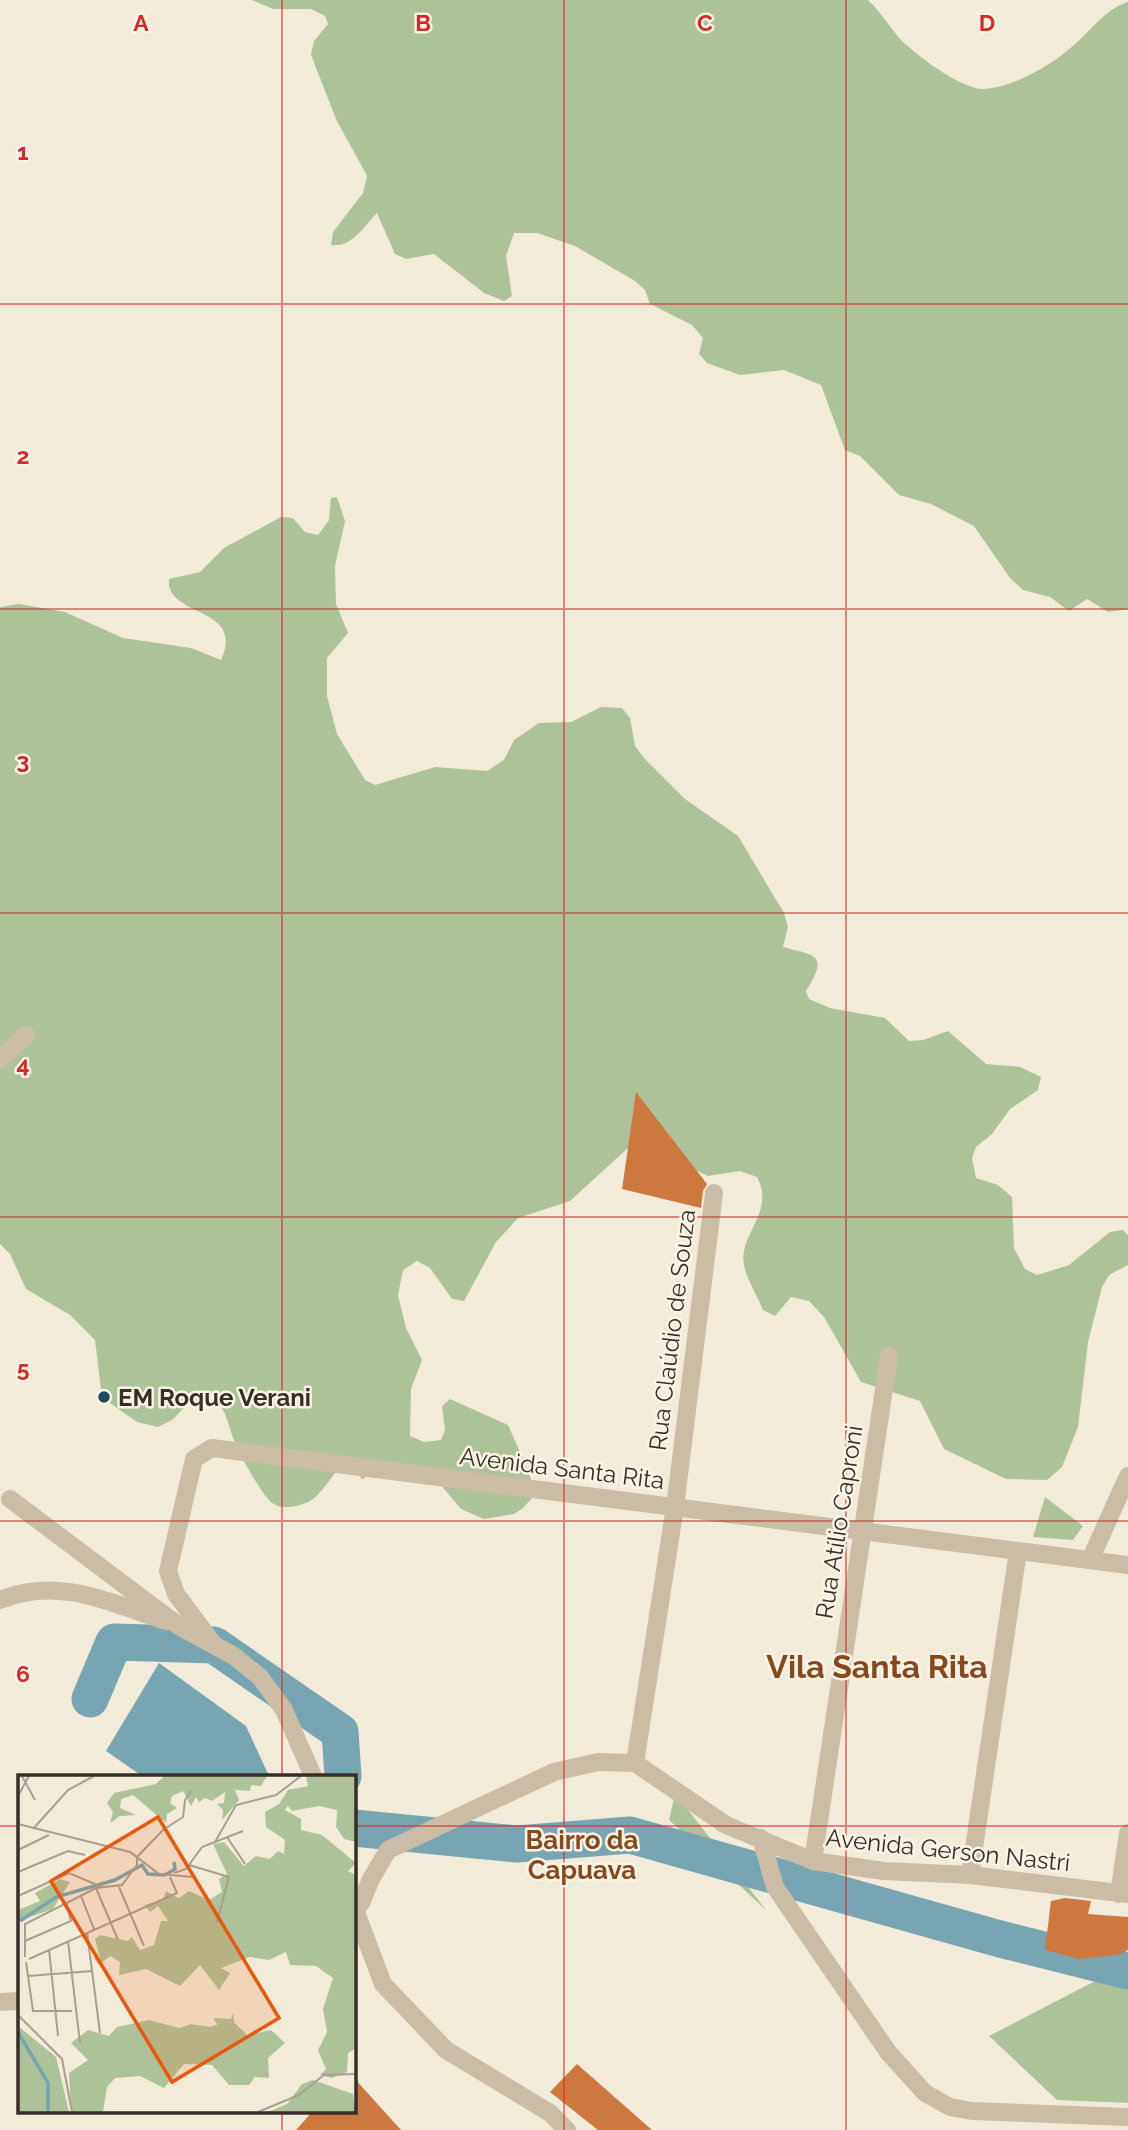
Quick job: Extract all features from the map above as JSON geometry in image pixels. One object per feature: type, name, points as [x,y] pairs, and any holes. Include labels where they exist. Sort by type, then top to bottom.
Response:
[{"type":"street","points":[[0,1059],[26,1035]]},
{"type":"street","name":"Rua Claúdio de Souza","points":[[635,1763],[675,1507],[714,1194]]},
{"type":"street","name":"Rua Atílio Caproni","points":[[813,1861],[889,1356]]},
{"type":"street","name":"Avenida Santa Rita","points":[[214,1645],[176,1594],[168,1571],[194,1459],[212,1447],[1128,1565]]},
{"type":"street","points":[[1090,1560],[1128,1476]]},
{"type":"street","points":[[10,1499],[179,1626],[234,1656],[260,1677],[284,1710],[313,1775]]},
{"type":"street","points":[[970,1875],[1018,1551]]},
{"type":"street","points":[[0,1600],[27,1592],[63,1590],[108,1601],[179,1626]]},
{"type":"street","points":[[355,1908],[388,1850],[554,1772],[598,1762],[635,1763]]},
{"type":"street","name":"Avenida Gerson Nastri","points":[[635,1763],[726,1825],[813,1861],[884,1871],[970,1875],[1124,1894]]},
{"type":"street","points":[[1124,1894],[1128,1833]]},
{"type":"street","points":[[761,1838],[775,1887],[888,2052],[925,2094],[950,2107],[972,2111],[1128,2117]]},
{"type":"street","points":[[355,1913],[383,1984],[446,2050],[550,2113],[567,2130]]},
{"type":"street","points":[[0,2002],[18,2001]]},
{"type":"green space","points":[[252,0],[868,0],[902,41],[918,55],[964,84],[984,89],[1020,80],[1044,67],[1074,45],[1113,9],[1128,2],[1128,609],[1108,612],[1087,599],[1069,611],[1050,597],[1023,590],[1010,578],[974,526],[931,504],[899,495],[860,456],[845,450],[821,385],[784,370],[740,375],[707,363],[699,354],[703,338],[692,325],[650,304],[645,290],[635,281],[575,246],[537,233],[514,233],[506,256],[512,296],[504,301],[484,293],[434,254],[406,259],[395,254],[377,213],[351,240],[331,245],[333,232],[363,193],[367,176],[336,119],[311,55],[314,41],[328,24],[325,16],[311,9],[273,9]]},
{"type":"green space","points":[[337,497],[345,521],[335,566],[336,604],[348,633],[327,658],[327,696],[337,734],[365,780],[375,785],[435,767],[487,771],[504,760],[514,740],[539,723],[571,722],[601,707],[622,708],[630,718],[635,746],[645,759],[685,799],[738,836],[784,913],[788,927],[783,947],[816,959],[817,970],[806,991],[809,999],[830,1008],[885,1018],[909,1041],[923,1040],[948,1031],[986,1064],[1020,1067],[1041,1077],[1038,1090],[1010,1109],[992,1134],[976,1147],[972,1158],[976,1178],[998,1185],[1012,1197],[1014,1248],[1025,1269],[1037,1275],[1069,1265],[1110,1232],[1123,1230],[1128,1235],[1128,1265],[1109,1275],[1102,1287],[1088,1342],[1078,1427],[1062,1467],[1047,1480],[1006,1479],[944,1449],[920,1401],[861,1382],[824,1317],[809,1301],[791,1297],[775,1316],[763,1310],[744,1265],[746,1243],[762,1201],[762,1190],[757,1177],[740,1171],[708,1176],[656,1152],[628,1148],[570,1201],[518,1218],[496,1242],[464,1301],[452,1299],[430,1268],[417,1261],[403,1270],[398,1295],[406,1328],[422,1360],[411,1389],[410,1436],[424,1442],[441,1440],[445,1430],[442,1406],[450,1399],[508,1425],[529,1472],[535,1495],[514,1514],[484,1519],[461,1509],[429,1471],[394,1462],[362,1479],[346,1457],[326,1486],[313,1499],[292,1507],[276,1505],[268,1499],[252,1475],[235,1443],[224,1412],[213,1395],[198,1394],[172,1420],[158,1427],[137,1422],[110,1403],[101,1389],[95,1340],[70,1315],[26,1289],[10,1254],[0,1244],[0,607],[19,604],[65,612],[123,638],[191,648],[221,660],[226,642],[223,630],[214,620],[179,600],[171,591],[169,579],[200,572],[224,548],[281,517],[293,518],[305,532],[318,535],[329,520],[331,498]]},
{"type":"green space","points":[[1045,1497],[1083,1526],[1073,1540],[1033,1537]]},
{"type":"green space","points":[[675,1793],[766,1910],[669,1820]]},
{"type":"green space","points":[[1128,1964],[1128,2103],[1057,2100],[989,2036]]},
{"type":"water","points":[[159,1663],[246,1726],[269,1775],[141,1775],[106,1751]]},
{"type":"building","points":[[636,1092],[707,1184],[703,1191],[701,1208],[622,1189]]},
{"type":"building","points":[[1065,1898],[1091,1901],[1088,1914],[1128,1917],[1128,1950],[1118,1955],[1079,1959],[1045,1950],[1051,1901]]},
{"type":"building","points":[[577,2064],[652,2130],[598,2130],[550,2092]]},
{"type":"building","points":[[355,2079],[401,2130],[296,2130],[312,2112],[355,2112]]},
{"type":"waterway","points":[[90,1699],[114,1642],[214,1645],[340,1732],[343,1775]]},
{"type":"waterway","points":[[355,1828],[517,1844],[630,1835],[1000,1939],[1128,1971]]},
{"type":"place","name":"EM Roque Verani","points":[[104,1397]]},
{"type":"district","name":"Vila Santa Rita","points":[[877,1666]]},
{"type":"district","name":"Bairro da Capuava","points":[[582,1854]]}]
